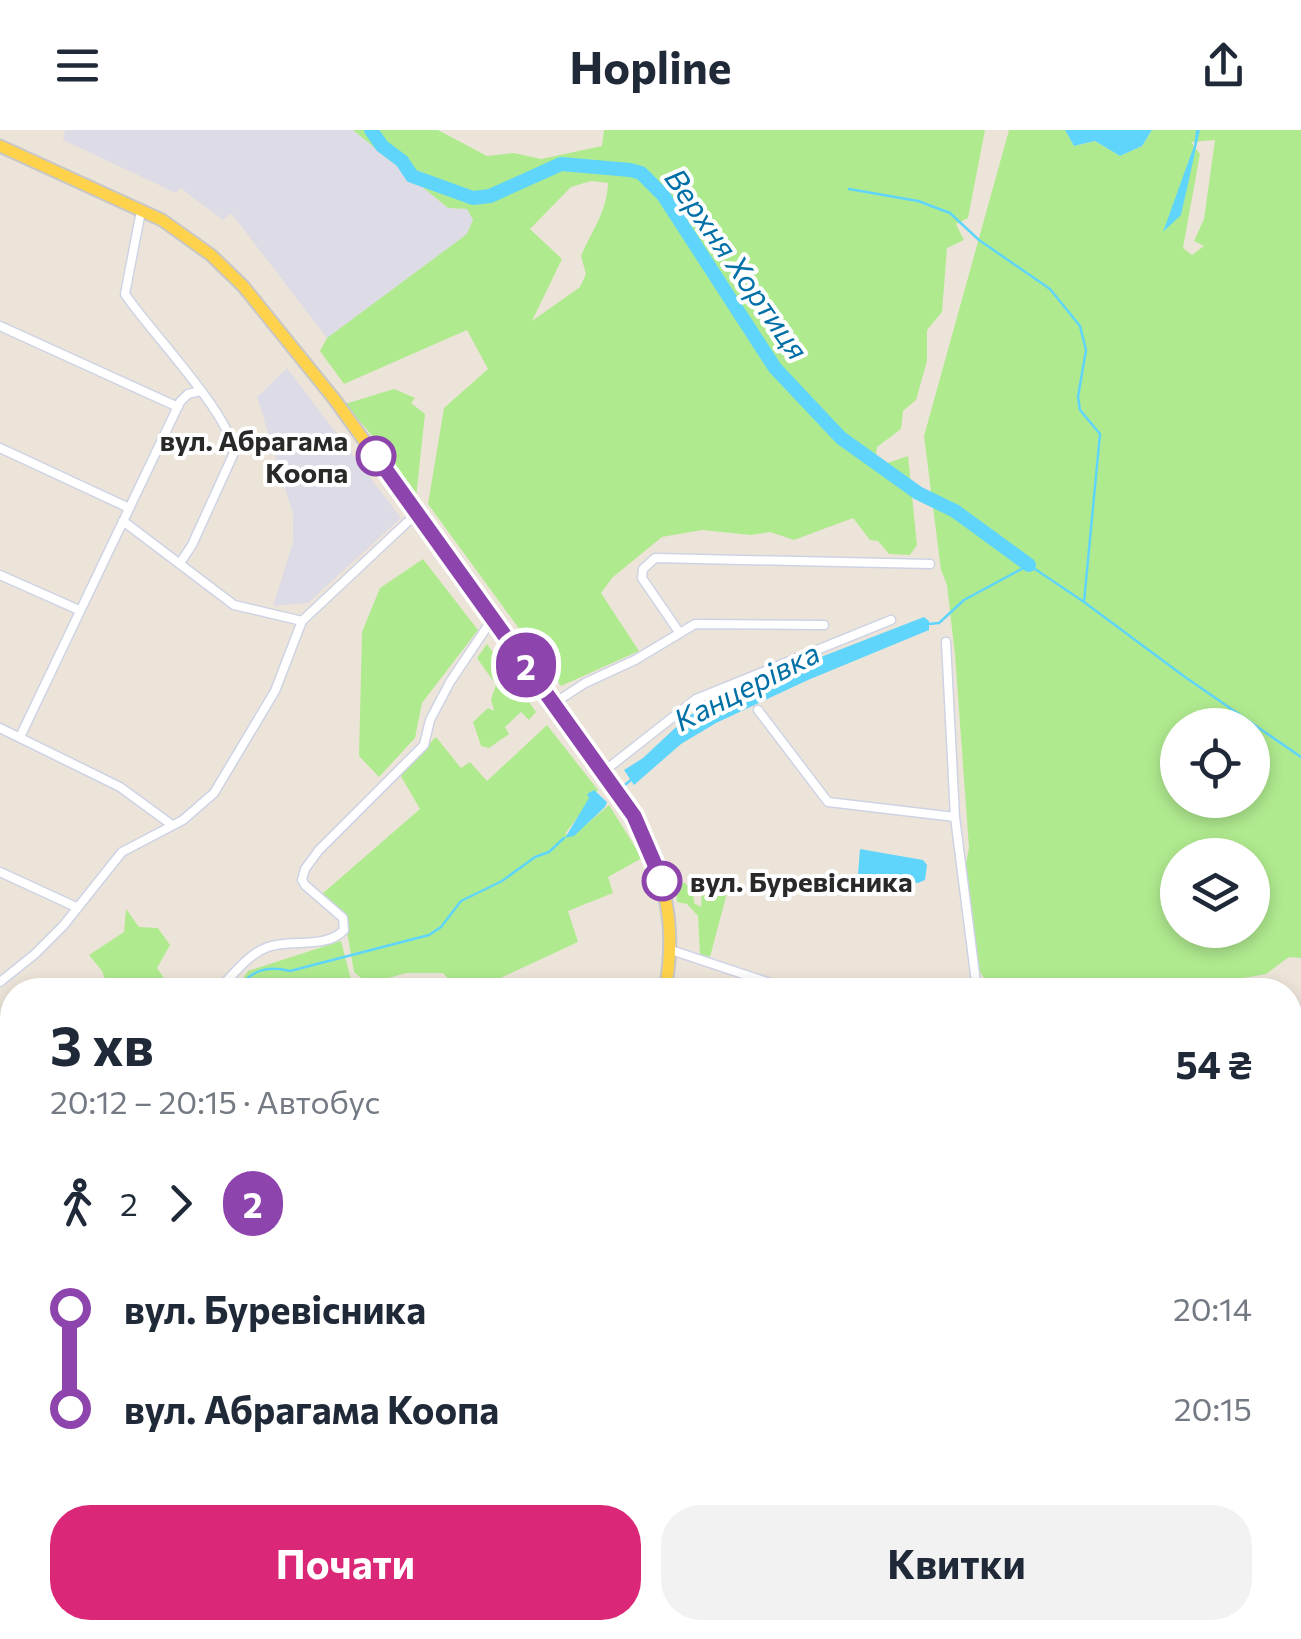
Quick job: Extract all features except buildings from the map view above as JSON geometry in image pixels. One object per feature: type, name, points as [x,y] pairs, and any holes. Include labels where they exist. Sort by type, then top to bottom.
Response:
[{"type":"main road","points":[[0,146],[162,220],[194,242],[243,286],[335,400],[634,816],[656,862],[668,901],[671,950],[667,978]]},
{"type":"street","points":[[141,211],[125,294],[232,436],[234,449],[192,545],[180,563]]},
{"type":"street","points":[[0,326],[178,407]]},
{"type":"street","points":[[20,737],[178,407],[184,397],[200,391]]},
{"type":"street","points":[[0,448],[129,508]]},
{"type":"street","points":[[5,978],[48,942],[122,852],[194,813],[214,793],[275,691],[302,621],[417,513]]},
{"type":"street","points":[[122,521],[234,605],[302,621]]},
{"type":"street","points":[[679,632],[642,578],[650,561],[663,556],[930,564]]},
{"type":"street","points":[[0,576],[79,610]]},
{"type":"street","points":[[230,978],[254,953],[277,945],[334,938],[344,930],[342,918],[302,880],[305,869],[319,850],[424,745],[430,720],[450,682],[493,618]]},
{"type":"street","points":[[602,772],[696,699],[890,620]]},
{"type":"street","points":[[553,704],[585,683],[704,622],[824,625]]},
{"type":"street","points":[[946,642],[956,817],[976,978]]},
{"type":"street","points":[[758,710],[828,802],[956,817]]},
{"type":"street","points":[[0,728],[120,787],[172,825]]},
{"type":"street","points":[[0,872],[76,907]]},
{"type":"street","points":[[671,950],[755,978]]},
{"type":"shaded area","points":[[65,130],[353,130],[448,208],[468,209],[473,220],[467,234],[327,338],[231,213],[223,220],[180,188],[176,193],[63,140]]},
{"type":"shaded area","points":[[287,368],[401,518],[308,603],[273,606],[293,542],[293,514],[257,397]]},
{"type":"green space","points":[[353,130],[438,130],[487,156],[514,153],[541,159],[602,146],[604,130],[985,130],[968,218],[956,224],[964,240],[947,248],[942,312],[927,330],[927,361],[916,400],[903,411],[901,429],[877,447],[876,455],[887,463],[908,456],[917,545],[910,555],[889,554],[878,541],[870,540],[853,518],[794,540],[770,532],[751,535],[702,530],[662,537],[613,577],[601,593],[639,651],[561,686],[428,504],[444,408],[488,369],[467,330],[344,384],[320,351],[327,338],[467,234],[473,220],[467,209],[448,208]],"holes":[[[591,181],[608,183],[602,212],[581,256],[586,274],[580,287],[532,321],[562,259],[530,229],[571,187]]]},
{"type":"green space","points":[[1009,130],[1065,130],[1074,146],[1095,141],[1120,156],[1142,146],[1152,130],[1301,130],[1301,958],[1289,957],[1266,974],[1244,978],[984,978],[974,963],[964,873],[969,848],[947,585],[941,570],[924,436]],"holes":[[[1215,140],[1204,219],[1194,241],[1204,246],[1192,255],[1183,248],[1200,154],[1191,142]]]},
{"type":"green space","points":[[394,389],[415,398],[411,403],[425,414],[416,498],[381,446],[345,404]]},
{"type":"green space","points":[[423,559],[478,630],[422,703],[415,738],[379,777],[359,756],[362,632],[380,588]]},
{"type":"green space","points":[[487,644],[536,712],[529,720],[521,712],[505,727],[509,734],[489,748],[481,746],[473,722],[488,708],[494,711],[491,699],[496,685],[477,658]]},
{"type":"green space","points":[[547,725],[598,790],[565,834],[574,835],[609,805],[642,858],[608,877],[613,893],[568,911],[578,942],[500,978],[406,973],[389,978],[361,978],[354,972],[344,915],[322,894],[420,809],[399,773],[436,737],[461,768],[470,762],[487,781]]},
{"type":"green space","points":[[675,882],[685,883],[693,891],[694,903],[701,907],[702,883],[728,889],[710,957],[700,954],[698,916],[687,904],[677,902]]},
{"type":"green space","points":[[126,909],[139,927],[158,928],[170,945],[157,968],[164,978],[105,978],[89,955],[124,932]]},
{"type":"green space","points":[[341,941],[351,978],[243,978],[248,971]]},
{"type":"water","points":[[1065,130],[1152,130],[1142,146],[1120,156],[1095,141],[1074,146]]},
{"type":"water","points":[[1196,130],[1200,130],[1181,215],[1163,232],[1194,146]]},
{"type":"water","points":[[924,617],[929,621],[929,630],[716,723],[681,744],[634,785],[624,770],[643,758],[688,716],[747,687],[778,680],[795,667]]},
{"type":"water","points":[[594,790],[607,802],[605,807],[574,836],[565,838],[589,798],[587,794]]},
{"type":"water","points":[[860,849],[923,860],[927,865],[925,880],[918,883],[858,874]]},
{"type":"waterway","name":"Верхня Хортиця","points":[[371,130],[412,176],[473,198],[490,196],[561,164],[641,173],[663,195],[775,368],[841,438],[918,493],[955,511],[1029,565]]},
{"type":"waterway","name":"Верхня Хортиця","points":[[849,189],[918,201],[950,213],[979,240],[1050,289],[1080,326],[1086,350],[1078,397],[1080,410],[1100,434],[1084,602],[1301,757]]},
{"type":"waterway","name":"Канцерівка","points":[[929,624],[939,623],[964,600],[1029,565],[1084,602]]},
{"type":"waterway","name":"Канцерівка","points":[[619,790],[632,779]]},
{"type":"waterway","name":"Канцерівка","points":[[247,978],[259,971],[290,971],[429,935],[441,927],[461,901],[502,881],[564,838]]},
{"type":"bus line","name":"2","points":[[376,456],[634,816],[662,881]]},
{"type":"place","name":"вул. Абрагама Коопа","points":[[376,456]]},
{"type":"place","name":"вул. Буревісника","points":[[662,881]]}]
